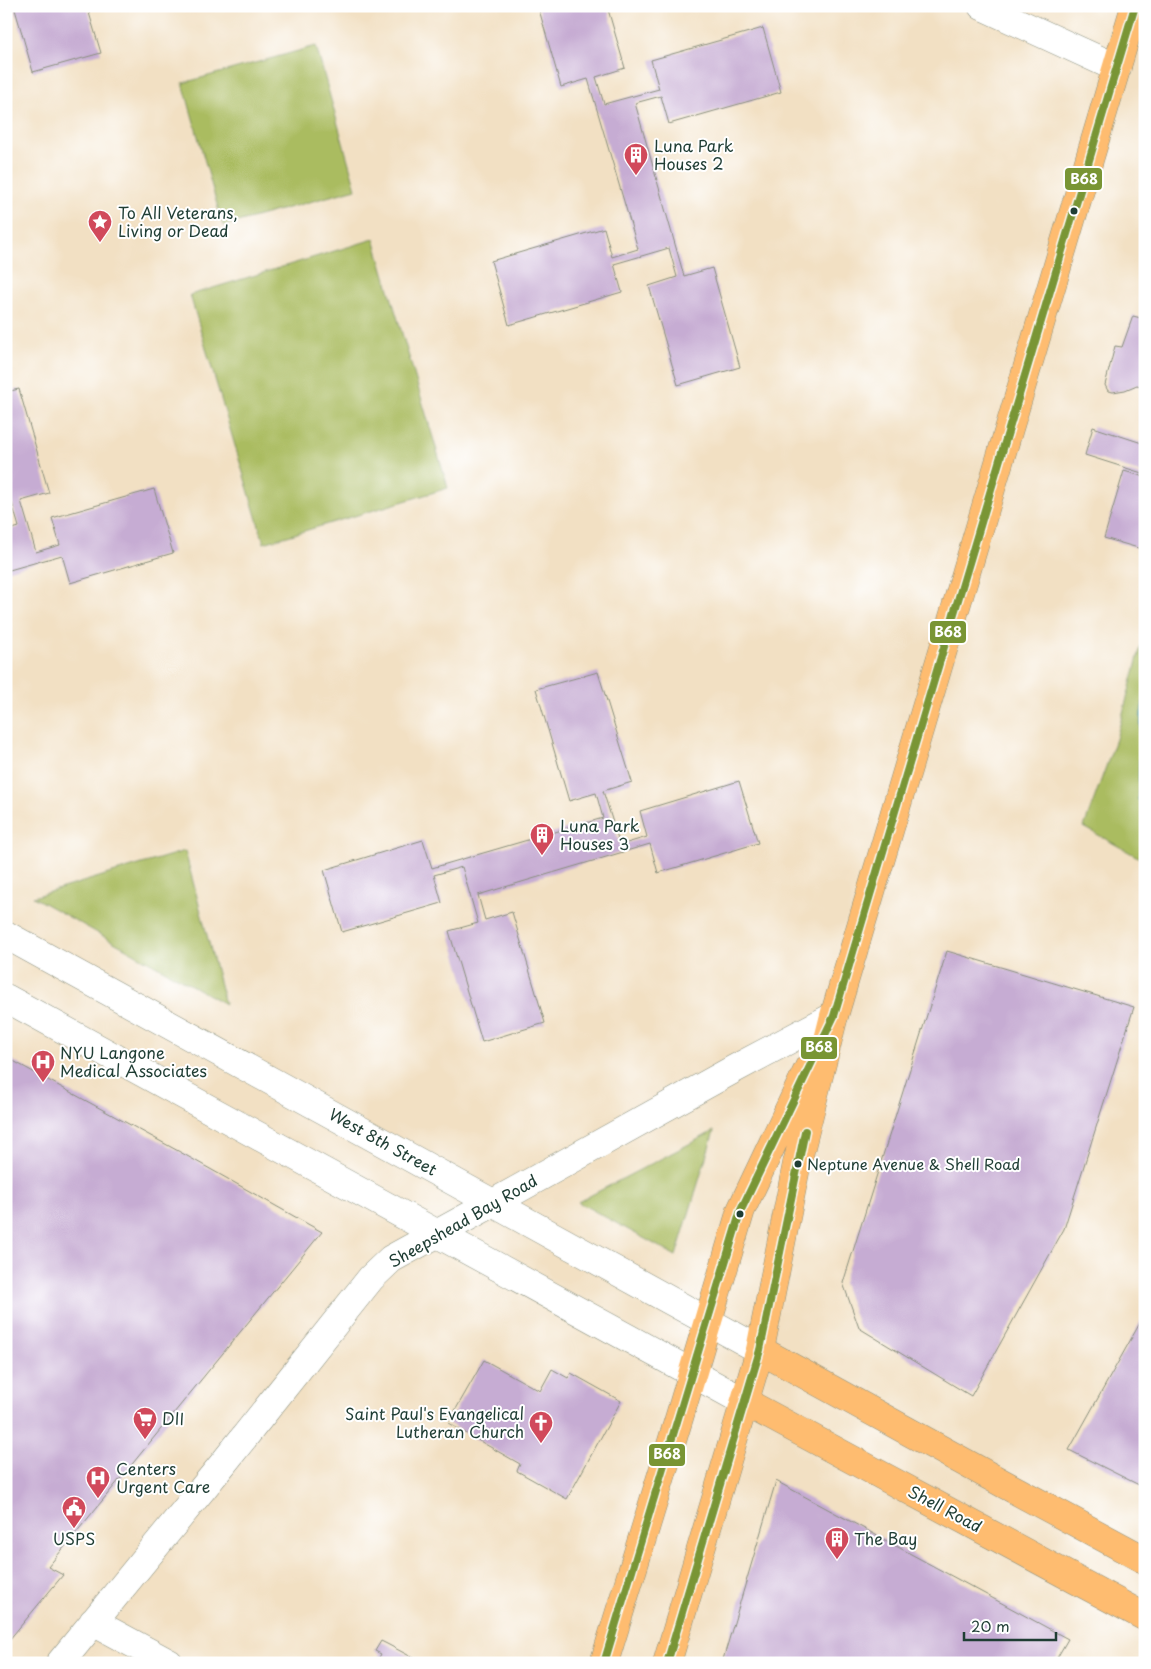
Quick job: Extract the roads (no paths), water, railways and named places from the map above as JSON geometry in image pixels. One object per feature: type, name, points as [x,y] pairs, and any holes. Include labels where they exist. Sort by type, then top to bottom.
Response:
[{"type":"main road","points":[[667,1663],[760,1350],[797,1163],[834,1016],[1135,6]]},
{"type":"main road","points":[[604,1663],[741,1210],[834,1016]]},
{"type":"main road","points":[[760,1350],[1145,1560]]},
{"type":"main road","name":"Shell Road","points":[[745,1402],[1145,1617]]},
{"type":"street","points":[[982,6],[1117,68]]},
{"type":"street","name":"West 8th Street","points":[[6,934],[760,1350]]},
{"type":"street","points":[[6,998],[745,1402]]},
{"type":"street","name":"Sheepshead Bay Road","points":[[60,1663],[222,1466],[371,1278],[391,1259],[494,1204],[736,1068],[834,1016]]},
{"type":"street","points":[[93,1622],[169,1663]]},
{"type":"water","points":[[1145,693],[1145,807],[1138,800],[1141,713]]},
{"type":"place","name":"Luna Park Houses 2","points":[[636,176]]},
{"type":"place","name":"To All Veterans, Living or Dead","points":[[100,243]]},
{"type":"place","name":"Luna Park Houses 3","points":[[542,856]]},
{"type":"place","name":"NYU Langone Medical Associates","points":[[43,1083]]},
{"type":"place","name":"Neptune Avenue & Shell Road","points":[[798,1164]]},
{"type":"place","name":"DII","points":[[145,1440]]},
{"type":"place","name":"Saint Paul's Evangelical Lutheran Church","points":[[541,1444]]},
{"type":"place","name":"Centers Urgent Care","points":[[98,1499]]},
{"type":"place","name":"USPS","points":[[74,1529]]},
{"type":"place","name":"The Bay","points":[[837,1560]]}]
